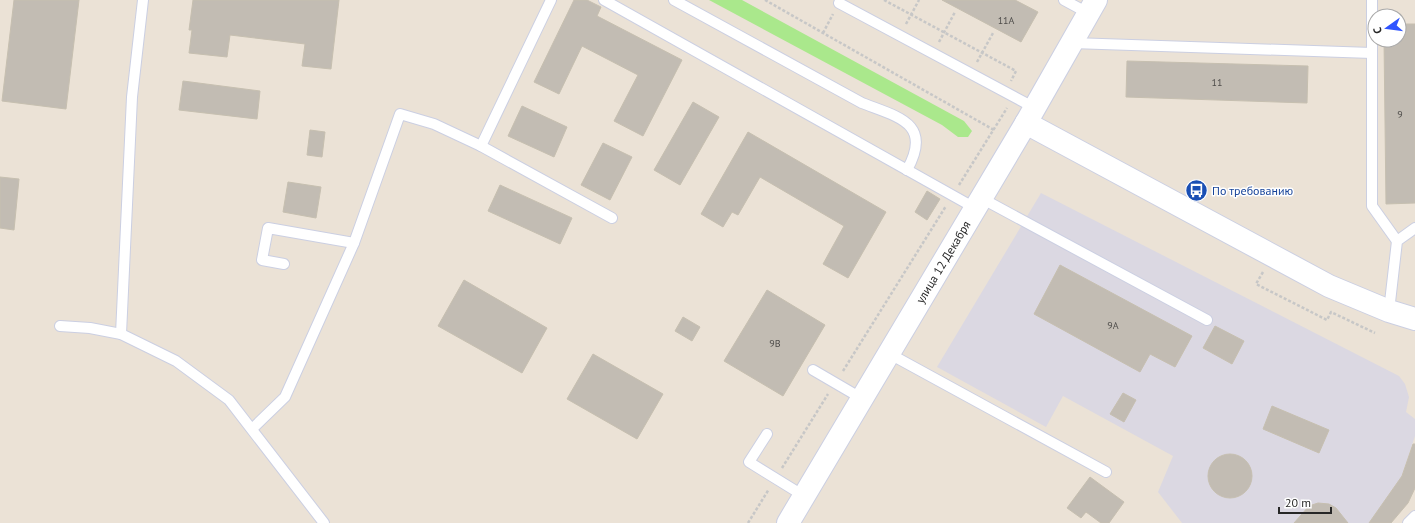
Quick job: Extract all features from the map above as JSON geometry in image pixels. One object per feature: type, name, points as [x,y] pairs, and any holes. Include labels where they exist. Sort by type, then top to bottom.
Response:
[{"type":"main road","name":"улица 12 Декабря","points":[[788,523],[860,398],[1030,116],[1092,6]]},
{"type":"main road","points":[[1030,116],[1329,286],[1389,312],[1415,319]]},
{"type":"lane","points":[[122,334],[132,97],[143,0]]},
{"type":"lane","points":[[481,146],[551,0]]},
{"type":"lane","points":[[604,0],[953,195],[978,203],[1207,320]]},
{"type":"lane","points":[[674,0],[862,103],[890,112],[904,120],[914,130],[917,142],[915,156],[907,170]]},
{"type":"lane","points":[[1064,0],[1092,6]]},
{"type":"lane","points":[[1372,0],[1372,206],[1397,241],[1389,312]]},
{"type":"lane","points":[[839,4],[1010,94],[1030,116]]},
{"type":"lane","points":[[1072,43],[1372,53]]},
{"type":"lane","points":[[252,429],[285,397],[354,243],[400,114],[434,124],[481,146],[612,218]]},
{"type":"lane","points":[[284,264],[262,260],[268,228],[354,243]]},
{"type":"lane","points":[[1397,241],[1415,228]]},
{"type":"lane","points":[[60,326],[90,328],[122,334],[182,366],[229,400],[324,523]]},
{"type":"lane","points":[[888,353],[1106,472]]},
{"type":"lane","points":[[813,370],[860,398]]},
{"type":"lane","points":[[767,434],[749,462],[804,496]]},
{"type":"lane","points":[[1408,523],[1415,516]]},
{"type":"path","points":[[765,0],[1014,141]]},
{"type":"path","points":[[748,523],[994,130],[1010,94],[1016,71],[884,0]]},
{"type":"path","points":[[900,36],[919,0]]},
{"type":"path","points":[[823,33],[839,4]]},
{"type":"path","points":[[933,53],[955,12]]},
{"type":"path","points":[[971,74],[993,32]]},
{"type":"path","points":[[1265,269],[1256,284],[1328,320],[1331,312],[1375,333]]},
{"type":"shaded area","points":[[1041,193],[1399,376],[1405,384],[1409,397],[1406,412],[1415,419],[1415,436],[1402,476],[1369,523],[1182,523],[1158,492],[1173,456],[1063,396],[1046,427],[937,367]]},
{"type":"green space","points":[[709,0],[742,0],[964,121],[972,131],[968,137],[958,137],[942,125]]},
{"type":"building","points":[[14,0],[79,0],[66,109],[2,101]]},
{"type":"building","points":[[193,0],[339,0],[331,69],[302,66],[305,44],[230,35],[227,57],[189,53],[192,30],[189,30]]},
{"type":"building","points":[[574,0],[587,0],[601,7],[597,16],[682,60],[643,136],[614,121],[638,75],[582,46],[559,94],[534,82]]},
{"type":"building","points":[[942,0],[1015,0],[1038,12],[1021,42]]},
{"type":"building","points":[[1407,24],[1415,24],[1415,203],[1386,204],[1384,48],[1407,48]]},
{"type":"building","points":[[1127,61],[1308,66],[1307,103],[1126,97]]},
{"type":"building","points":[[183,81],[260,91],[257,119],[179,110]]},
{"type":"building","points":[[693,102],[719,117],[680,185],[654,170]]},
{"type":"building","points":[[522,106],[567,127],[554,157],[508,136]]},
{"type":"building","points":[[310,130],[325,132],[322,157],[307,155]]},
{"type":"building","points":[[748,132],[886,212],[848,278],[823,264],[844,226],[760,177],[738,215],[732,212],[723,227],[701,214]]},
{"type":"building","points":[[603,143],[632,157],[610,200],[581,185]]},
{"type":"building","points":[[0,177],[19,179],[14,230],[0,228]]},
{"type":"building","points":[[288,182],[321,187],[316,218],[283,212]]},
{"type":"building","points":[[500,185],[572,218],[560,244],[488,211]]},
{"type":"building","points":[[927,191],[940,199],[927,220],[915,212]]},
{"type":"building","points":[[1060,265],[1192,336],[1175,367],[1150,354],[1140,372],[1034,314]]},
{"type":"building","points":[[464,280],[547,328],[522,373],[438,326]]},
{"type":"building","points":[[767,290],[825,325],[783,396],[724,361]]},
{"type":"building","points":[[683,317],[700,327],[692,341],[675,331]]},
{"type":"building","points":[[1215,326],[1244,341],[1232,364],[1203,348]]},
{"type":"building","points":[[593,354],[663,394],[637,439],[567,399]]},
{"type":"building","points":[[1123,393],[1136,400],[1124,422],[1110,414]]},
{"type":"building","points":[[1272,406],[1329,430],[1319,453],[1263,429]]},
{"type":"building","points":[[1413,444],[1415,444],[1415,488],[1408,503],[1391,523],[1369,523],[1402,476]]},
{"type":"building","points":[[1230,454],[1242,458],[1248,464],[1252,476],[1248,488],[1242,494],[1230,498],[1218,494],[1212,488],[1208,476],[1212,464],[1218,458]]},
{"type":"building","points":[[1090,477],[1124,502],[1109,523],[1101,523],[1086,512],[1081,518],[1067,508]]},
{"type":"building","points":[[1318,503],[1329,504],[1336,508],[1348,523],[1294,523],[1309,506]]},
{"type":"place","name":"По требованию","points":[[1196,190]]}]
